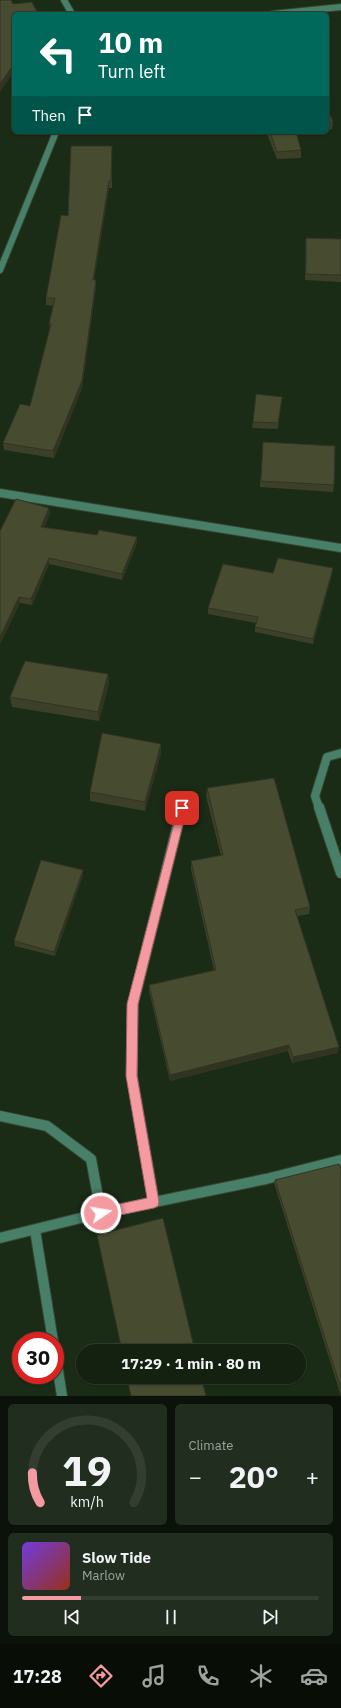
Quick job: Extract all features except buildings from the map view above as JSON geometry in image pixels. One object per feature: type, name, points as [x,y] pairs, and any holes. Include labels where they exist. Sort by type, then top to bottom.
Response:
[{"type":"street","points":[[64,0],[71,12]]},
{"type":"street","points":[[292,12],[341,7]]},
{"type":"street","points":[[0,270],[55,134]]},
{"type":"street","points":[[0,493],[341,548]]},
{"type":"street","points":[[341,753],[327,757],[315,796],[341,873]]},
{"type":"street","points":[[154,1202],[132,1076],[133,1004],[182,808]]},
{"type":"street","points":[[0,1116],[47,1126],[90,1159],[101,1213]]},
{"type":"street","points":[[0,1238],[101,1213],[266,1179],[341,1160]]},
{"type":"street","points":[[35,1230],[52,1332]]},
{"type":"street","points":[[60,1384],[62,1396]]},
{"type":"route","points":[[101,1213],[154,1202],[132,1076],[133,1004],[182,808]]}]
